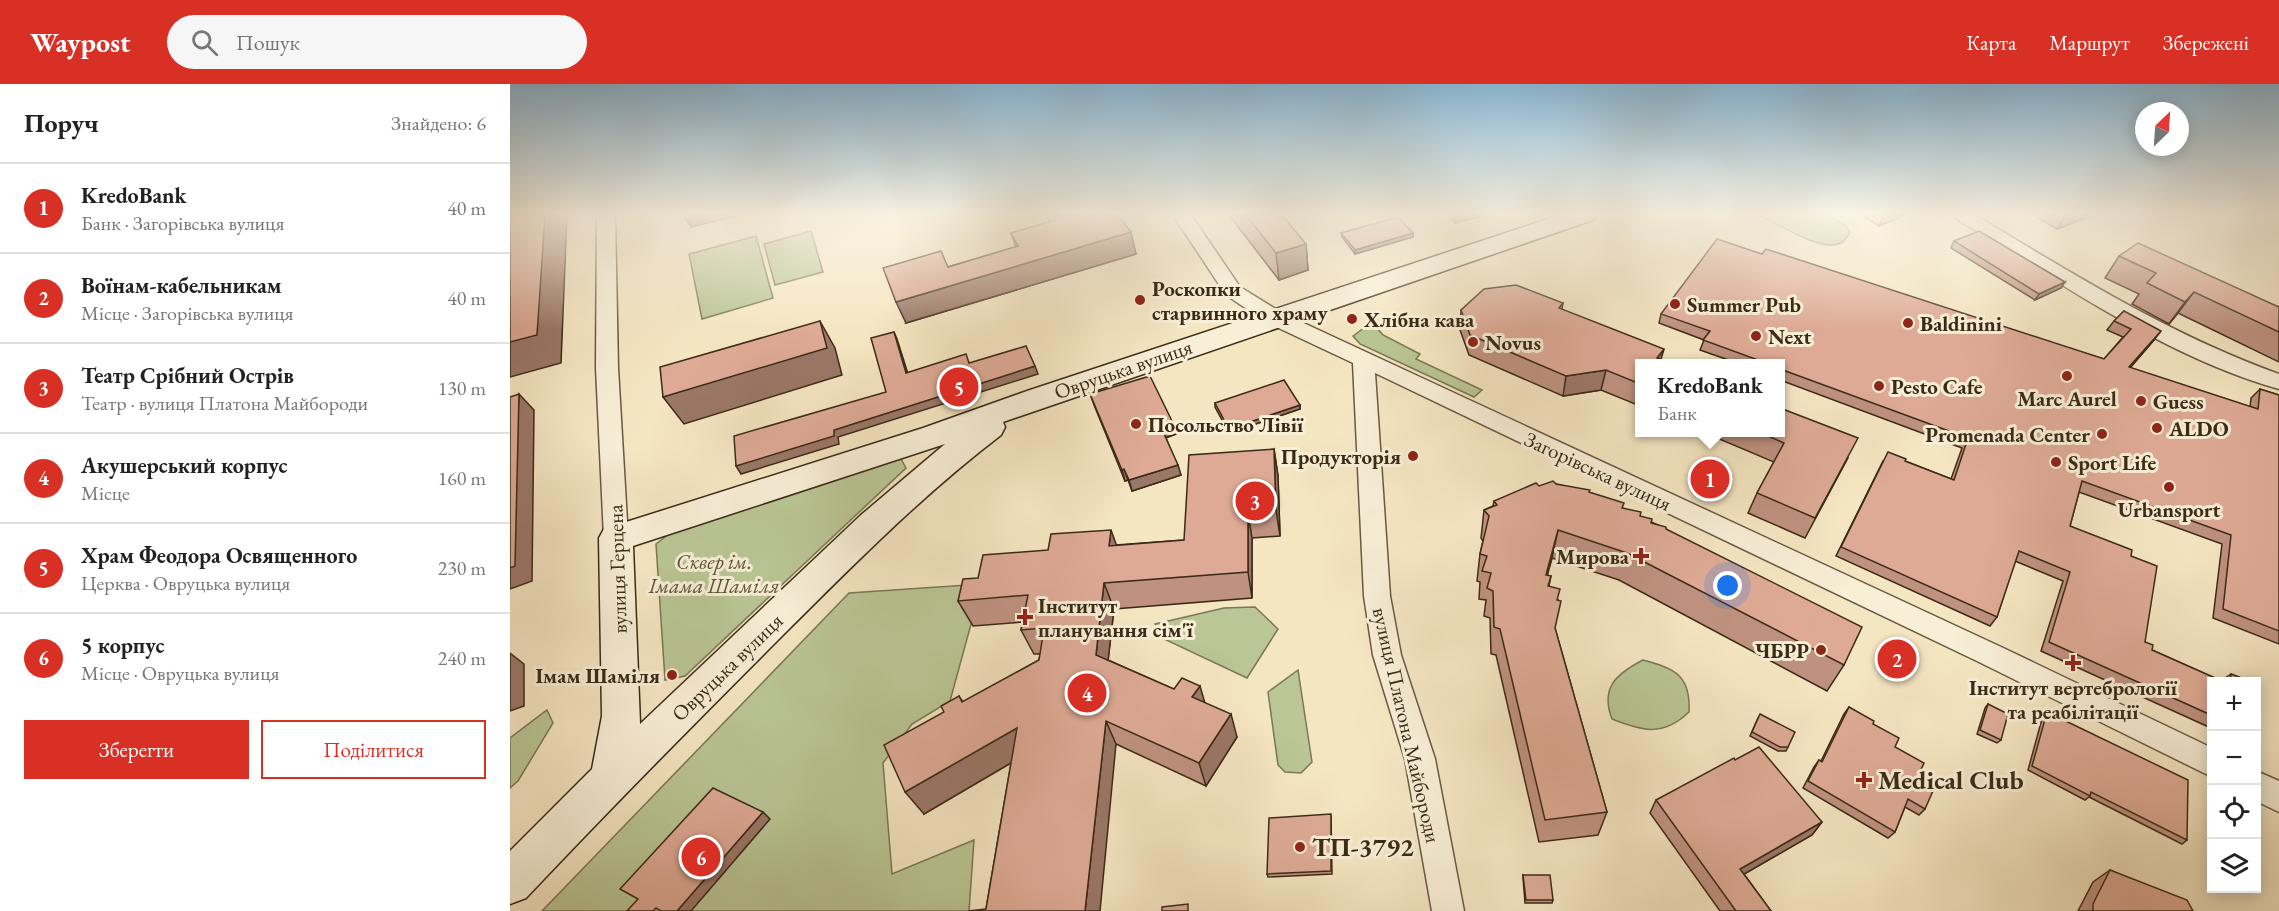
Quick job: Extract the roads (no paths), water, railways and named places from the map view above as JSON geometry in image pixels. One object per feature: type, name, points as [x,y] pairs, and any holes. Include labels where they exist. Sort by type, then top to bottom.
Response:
[{"type":"street","name":"вулиця Герцена","points":[[606,254],[607,368],[622,716],[611,779]]},
{"type":"street","name":"Загорівська вулиця","points":[[1208,254],[1233,291],[1275,318],[1989,654],[2207,761]]},
{"type":"street","name":"Овруцька вулиця","points":[[616,538],[934,436],[1038,398],[1468,254]]},
{"type":"street","points":[[2026,254],[2115,308],[2215,358],[2279,382]]},
{"type":"street","name":"вулиця Платона Майбороди","points":[[1363,359],[1377,596],[1387,655],[1420,759],[1448,911]]},
{"type":"street","name":"Овруцька вулиця","points":[[611,779],[873,524],[943,462],[982,432],[1038,398]]},
{"type":"street","points":[[510,882],[611,779]]},
{"type":"street","points":[[2261,788],[2279,797]]},
{"type":"street","points":[[510,853],[565,826]]},
{"type":"place","name":"Роскопки старвинного храму","points":[[1140,300]]},
{"type":"place","name":"Summer Pub","points":[[1675,304]]},
{"type":"place","name":"Хлібна кава","points":[[1352,319]]},
{"type":"place","name":"Baldinini","points":[[1908,323]]},
{"type":"place","name":"Next","points":[[1756,336]]},
{"type":"place","name":"Novus","points":[[1473,342]]},
{"type":"place","name":"Marc Aurel","points":[[2067,376]]},
{"type":"place","name":"Pesto Cafe","points":[[1879,386]]},
{"type":"place","name":"Храм Феодора Освященного","points":[[959,387]]},
{"type":"place","name":"Guess","points":[[2141,401]]},
{"type":"place","name":"Посольство Лівії","points":[[1136,424]]},
{"type":"place","name":"ALDO","points":[[2157,428]]},
{"type":"place","name":"Promenada Center","points":[[2102,434]]},
{"type":"place","name":"Продукторія","points":[[1413,456]]},
{"type":"place","name":"Sport Life","points":[[2056,462]]},
{"type":"place","name":"KredoBank","points":[[1710,479]]},
{"type":"place","name":"Urbansport","points":[[2169,487]]},
{"type":"place","name":"Театр Срібний Острів","points":[[1255,501]]},
{"type":"place","name":"Мирова","points":[[1641,556]]},
{"type":"place","name":"Інститут планування сім'ї","points":[[1025,617]]},
{"type":"place","name":"ЧБРР","points":[[1821,650]]},
{"type":"place","name":"Воїнам-кабельникам","points":[[1897,659]]},
{"type":"place","name":"Інститут вертебрології та реабілітації","points":[[2073,663]]},
{"type":"place","name":"Імам Шаміля","points":[[672,675]]},
{"type":"place","name":"Акушерський корпус","points":[[1087,693]]},
{"type":"place","name":"Medical Club","points":[[1864,780]]},
{"type":"place","name":"ТП-3792","points":[[1300,847]]},
{"type":"place","name":"5 корпус","points":[[701,857]]},
{"type":"park label","name":"Сквер ім. Імама Шаміля","points":[[714,573]]}]
